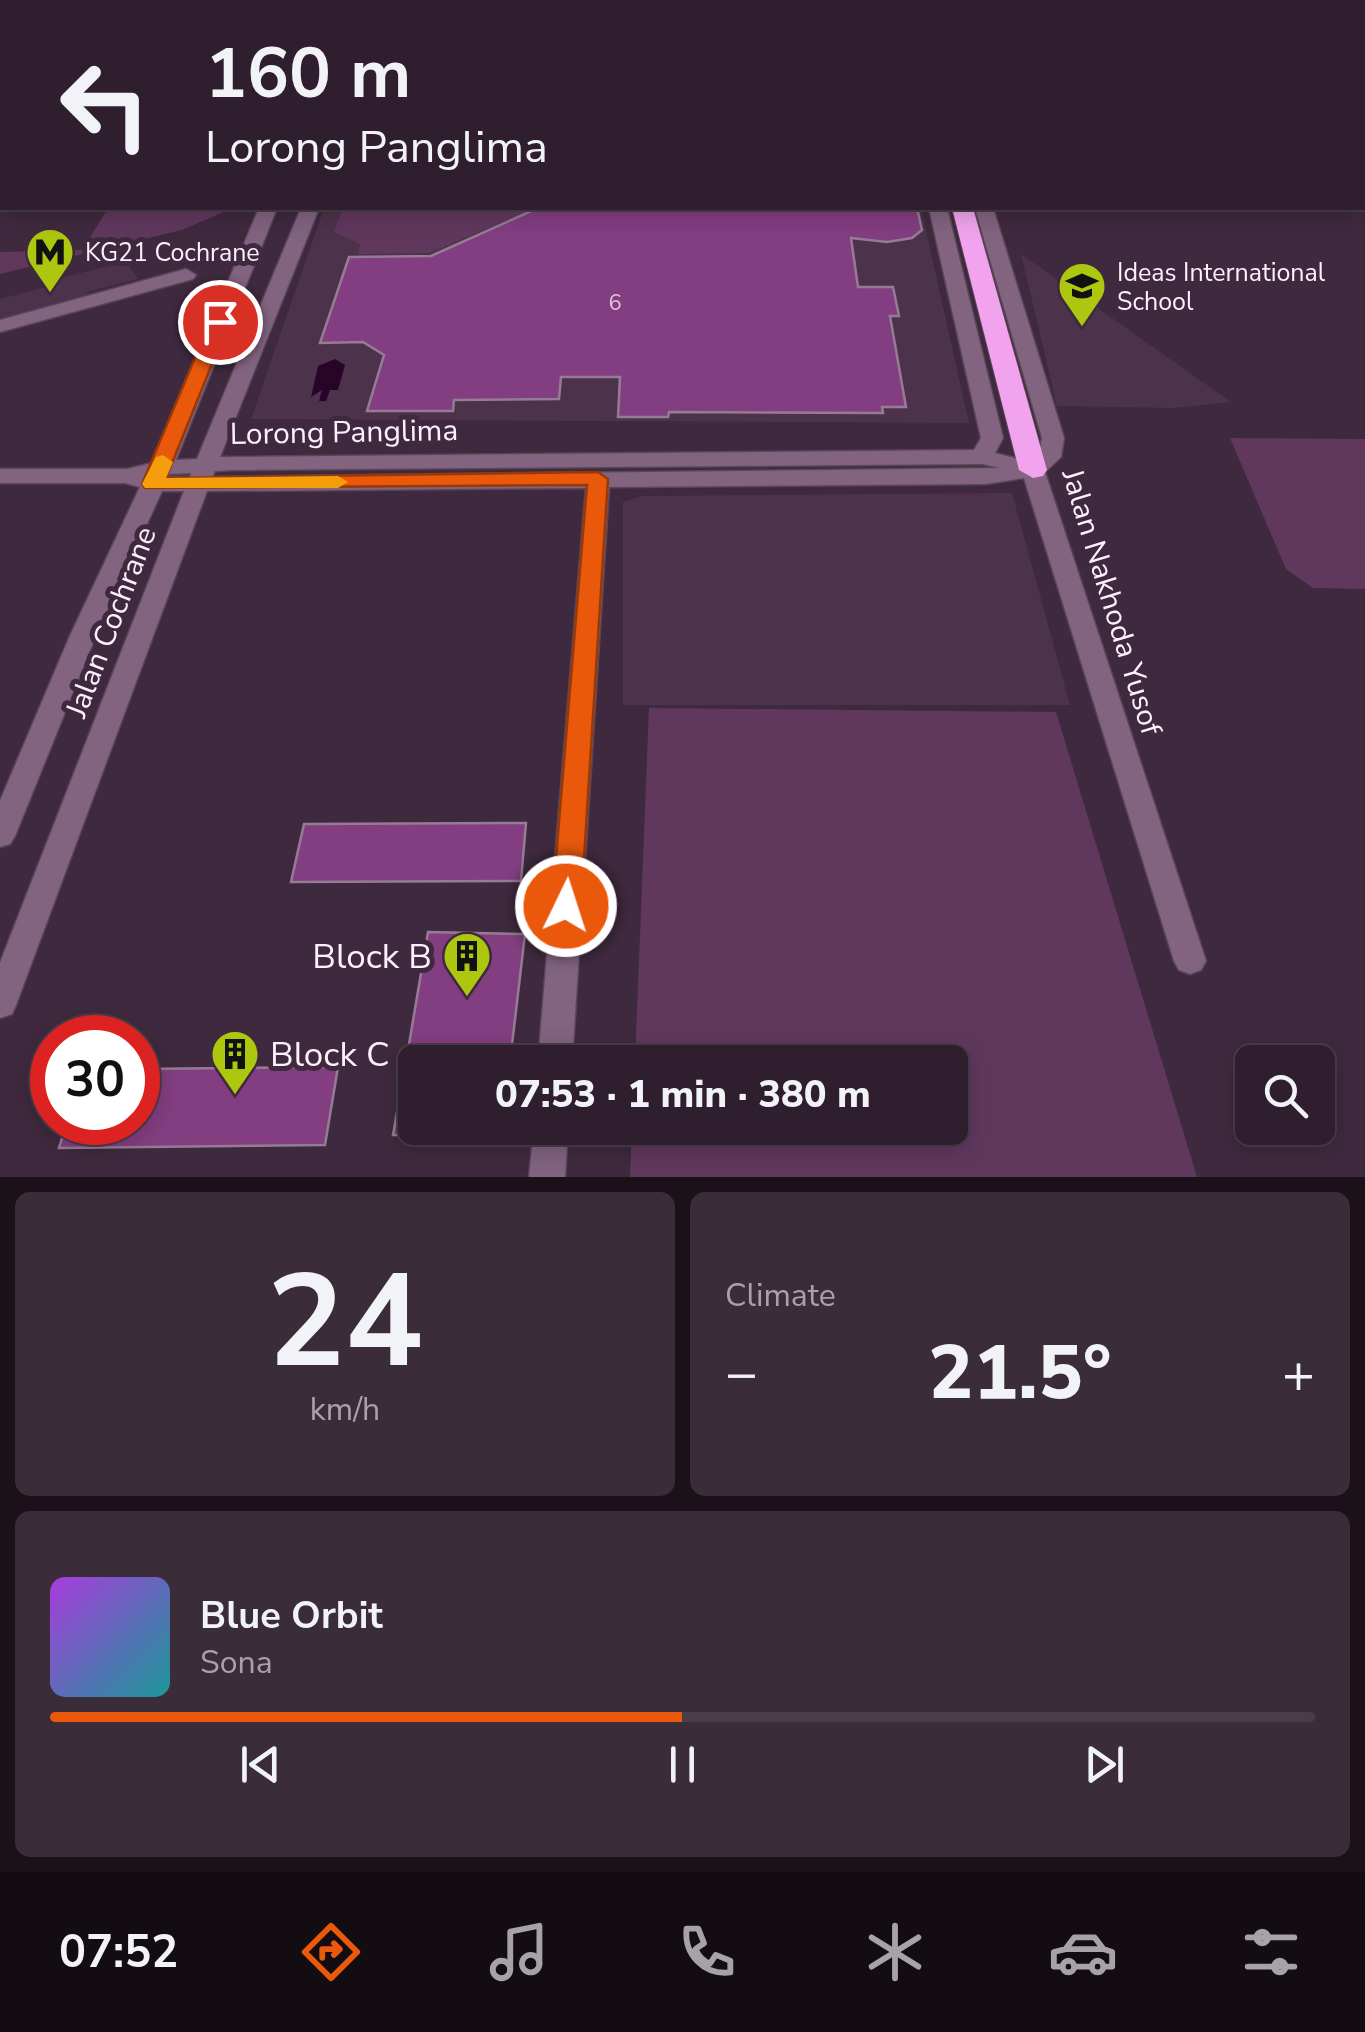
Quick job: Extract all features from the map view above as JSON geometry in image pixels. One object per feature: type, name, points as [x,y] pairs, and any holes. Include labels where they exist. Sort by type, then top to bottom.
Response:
[{"type":"highway","points":[[963,210],[1033,470]]},
{"type":"street","name":"Jalan Cochrane","points":[[0,836],[146,476],[267,210]]},
{"type":"street","name":"Jalan Cochrane","points":[[0,1005],[202,474],[309,210]]},
{"type":"street","points":[[938,210],[989,420],[992,438],[985,453]]},
{"type":"street","name":"Jalan Nakhoda Yusof","points":[[985,210],[1053,438],[1050,457],[1033,470],[1190,961]]},
{"type":"street","points":[[0,326],[186,276]]},
{"type":"street","name":"Lorong Panglima","points":[[0,476],[146,476],[985,453],[1033,470]]},
{"type":"street","name":"Lorong Panglima","points":[[202,474],[598,479],[986,476],[1033,470]]},
{"type":"street","points":[[557,1045],[598,479]]},
{"type":"street","points":[[547,1177],[550,1145]]},
{"type":"shaded area","points":[[107,210],[228,210],[182,230],[0,274],[0,252],[82,250]]},
{"type":"shaded area","points":[[323,210],[921,210],[969,423],[251,419]]},
{"type":"shaded area","points":[[342,210],[531,210],[429,253],[358,254],[360,244],[334,232]]},
{"type":"shaded area","name":"Ideas International School","points":[[1021,254],[1231,402],[1174,408],[1057,406]]},
{"type":"shaded area","name":"KG21 Cochrane","points":[[126,262],[138,279],[86,292],[93,303],[0,327],[0,299],[54,285],[52,280]]},
{"type":"shaded area","points":[[335,359],[345,365],[338,390],[330,390],[326,401],[319,401],[322,390],[311,397],[318,366]]},
{"type":"shaded area","points":[[1230,438],[1365,439],[1365,589],[1313,588],[1286,569]]},
{"type":"shaded area","points":[[1012,493],[1070,705],[623,705],[623,502],[642,496]]},
{"type":"shaded area","points":[[649,708],[1056,712],[1197,1177],[630,1177],[631,1145],[968,1145],[968,1045],[636,1045]]},
{"type":"building","points":[[534,210],[917,210],[922,230],[912,238],[887,242],[851,238],[858,287],[893,287],[899,316],[890,316],[906,407],[882,407],[883,413],[669,412],[668,417],[618,417],[620,377],[561,377],[559,399],[454,400],[453,411],[367,411],[384,355],[363,342],[320,343],[349,257],[431,256]]},
{"type":"building","points":[[526,823],[521,881],[291,882],[304,824]]},
{"type":"building","name":"Block B","points":[[428,932],[525,934],[512,1045],[409,1045]]},
{"type":"building","name":"Block C","points":[[338,1067],[325,1145],[59,1148],[160,1145],[160,1069]]},
{"type":"building","points":[[398,1106],[398,1135],[393,1135]]},
{"type":"slow traffic","points":[[163,462],[153,484],[338,482]]},
{"type":"place","name":"KG21 Cochrane","points":[[50,294]]},
{"type":"place","name":"Ideas International School","points":[[1082,328]]},
{"type":"place","name":"Block B","points":[[467,998]]},
{"type":"place","name":"Block C","points":[[235,1096]]},
{"type":"route","points":[[220,322],[153,484],[598,479],[566,906]]}]
